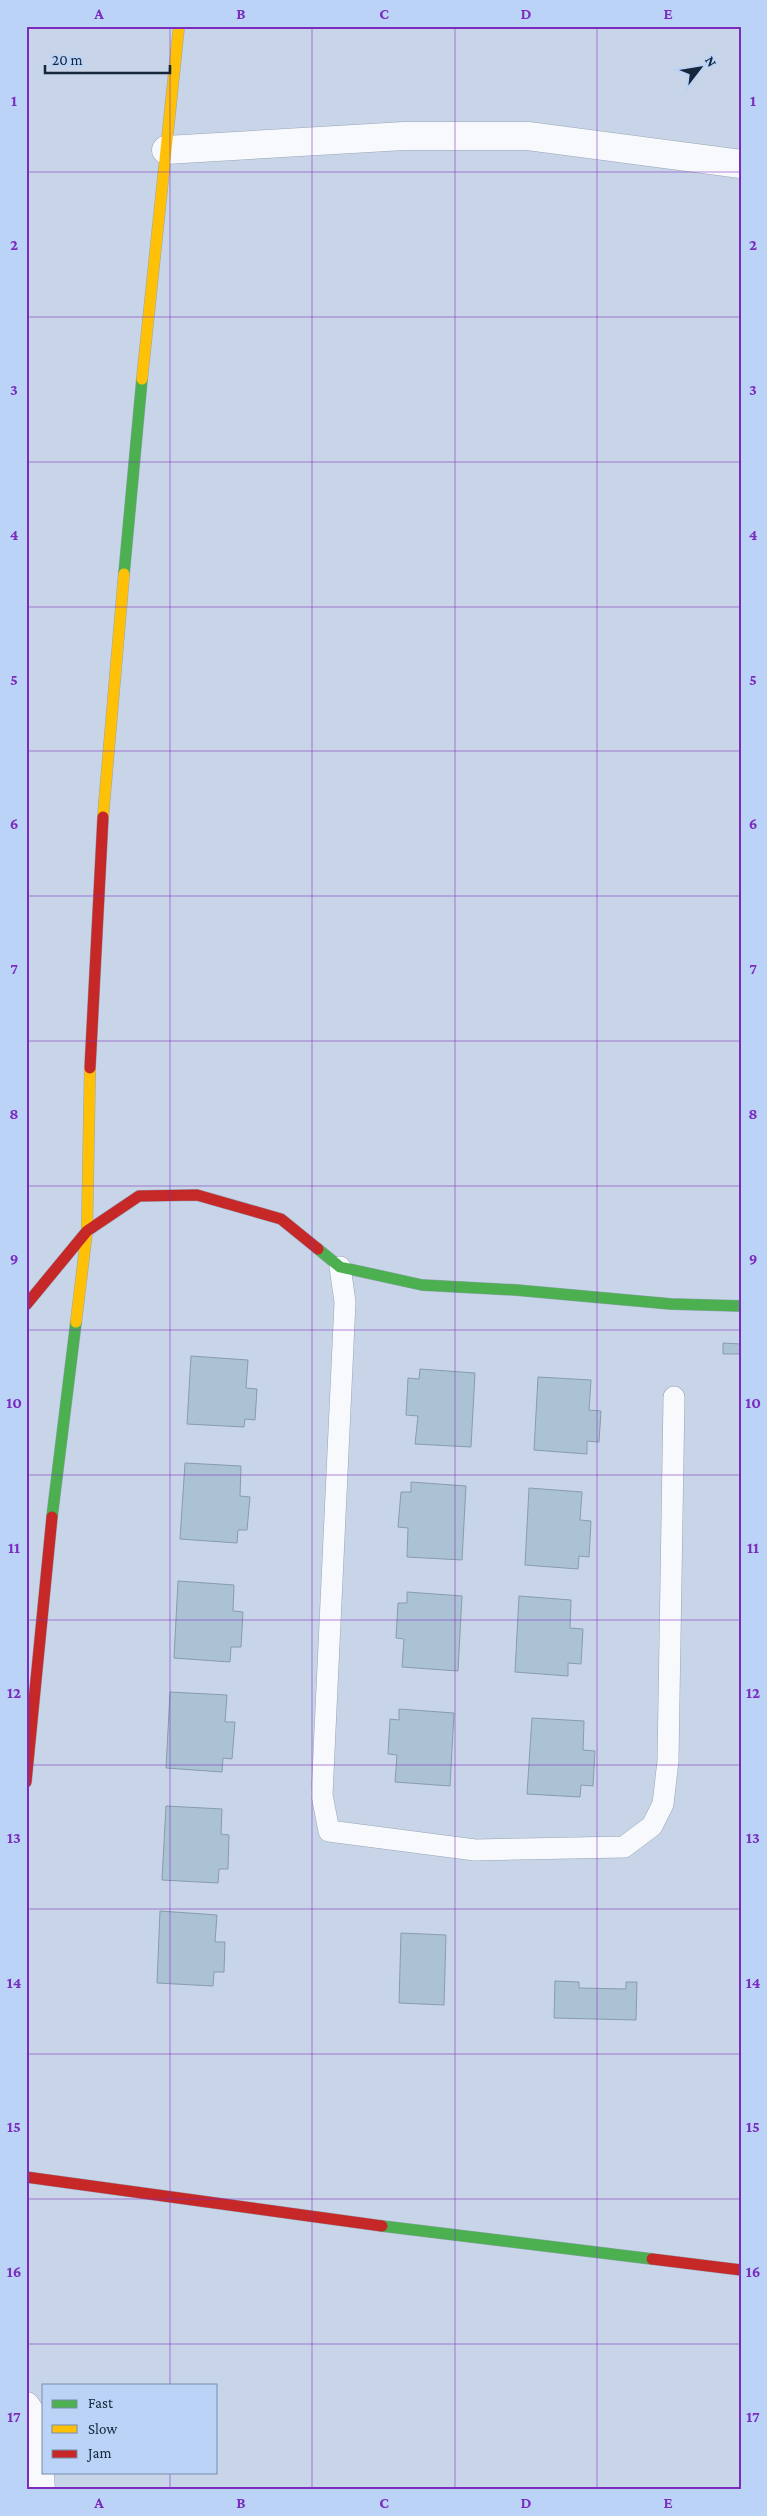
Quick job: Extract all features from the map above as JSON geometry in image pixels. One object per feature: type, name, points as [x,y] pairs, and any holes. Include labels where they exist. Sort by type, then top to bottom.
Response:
[{"type":"street","points":[[26,1782],[58,1461],[87,1231],[88,1082],[105,778],[144,355],[179,26]]},
{"type":"street","points":[[166,150],[266,142],[404,136],[528,136],[741,164]]},
{"type":"street","points":[[26,1305],[87,1231],[139,1196],[197,1195],[281,1219],[340,1267],[422,1285],[516,1290],[671,1304],[741,1306]]},
{"type":"street","points":[[26,2177],[447,2236],[741,2270]]},
{"type":"street","points":[[26,2406],[36,2421],[41,2490]]},
{"type":"lane","points":[[340,1267],[345,1302],[322,1795],[329,1831],[475,1850],[624,1847],[652,1826],[663,1804],[668,1761],[674,1397]]},
{"type":"building","points":[[723,1343],[741,1344],[741,1354],[723,1354]]},
{"type":"building","points":[[191,1356],[248,1360],[246,1388],[257,1389],[255,1420],[245,1419],[244,1427],[187,1424]]},
{"type":"building","points":[[420,1369],[475,1373],[471,1447],[415,1444],[418,1416],[406,1415],[408,1378],[419,1379]]},
{"type":"building","points":[[538,1377],[591,1380],[589,1410],[601,1411],[599,1442],[587,1441],[587,1454],[534,1450]]},
{"type":"building","points":[[185,1463],[241,1466],[240,1496],[250,1497],[247,1530],[238,1530],[237,1543],[180,1539]]},
{"type":"building","points":[[411,1482],[466,1486],[462,1560],[407,1557],[408,1528],[398,1527],[401,1492],[411,1492]]},
{"type":"building","points":[[529,1488],[582,1492],[580,1520],[591,1521],[589,1557],[579,1556],[578,1569],[525,1565]]},
{"type":"building","points":[[178,1581],[234,1585],[233,1611],[243,1612],[241,1647],[231,1647],[230,1662],[174,1658]]},
{"type":"building","points":[[407,1592],[462,1596],[458,1671],[402,1667],[404,1639],[396,1638],[398,1603],[407,1603]]},
{"type":"building","points":[[519,1596],[571,1600],[570,1628],[583,1629],[581,1664],[568,1663],[568,1676],[515,1672]]},
{"type":"building","points":[[170,1692],[227,1695],[225,1722],[235,1722],[232,1759],[223,1758],[222,1772],[166,1768]]},
{"type":"building","points":[[399,1709],[454,1713],[450,1786],[395,1782],[397,1755],[388,1754],[390,1719],[399,1720]]},
{"type":"building","points":[[532,1718],[584,1721],[583,1750],[595,1751],[593,1786],[581,1785],[580,1797],[527,1794]]},
{"type":"building","points":[[166,1806],[222,1809],[221,1834],[229,1835],[228,1869],[219,1869],[218,1883],[162,1880]]},
{"type":"building","points":[[160,1911],[217,1915],[215,1942],[225,1942],[224,1972],[214,1972],[213,1986],[157,1983]]},
{"type":"building","points":[[401,1933],[446,1935],[444,2005],[399,2003]]},
{"type":"building","points":[[555,1981],[579,1982],[579,1988],[626,1989],[626,1982],[637,1982],[636,2020],[554,2018]]},
{"type":"traffic: fast","points":[[124,574],[142,379]]},
{"type":"traffic: fast","points":[[318,1249],[340,1267],[422,1285],[516,1290],[671,1304],[741,1306]]},
{"type":"traffic: fast","points":[[52,1517],[76,1322]]},
{"type":"traffic: fast","points":[[382,2226],[652,2259]]},
{"type":"traffic: slow","points":[[142,379],[179,26]]},
{"type":"traffic: slow","points":[[103,817],[124,574]]},
{"type":"traffic: slow","points":[[76,1322],[87,1231],[90,1068]]},
{"type":"traffic: jam","points":[[90,1068],[103,817]]},
{"type":"traffic: jam","points":[[26,1305],[87,1231],[139,1196],[197,1195],[281,1219],[318,1249]]},
{"type":"traffic: jam","points":[[26,1782],[52,1517]]},
{"type":"traffic: jam","points":[[26,2177],[382,2226]]},
{"type":"traffic: jam","points":[[652,2259],[741,2270]]}]
